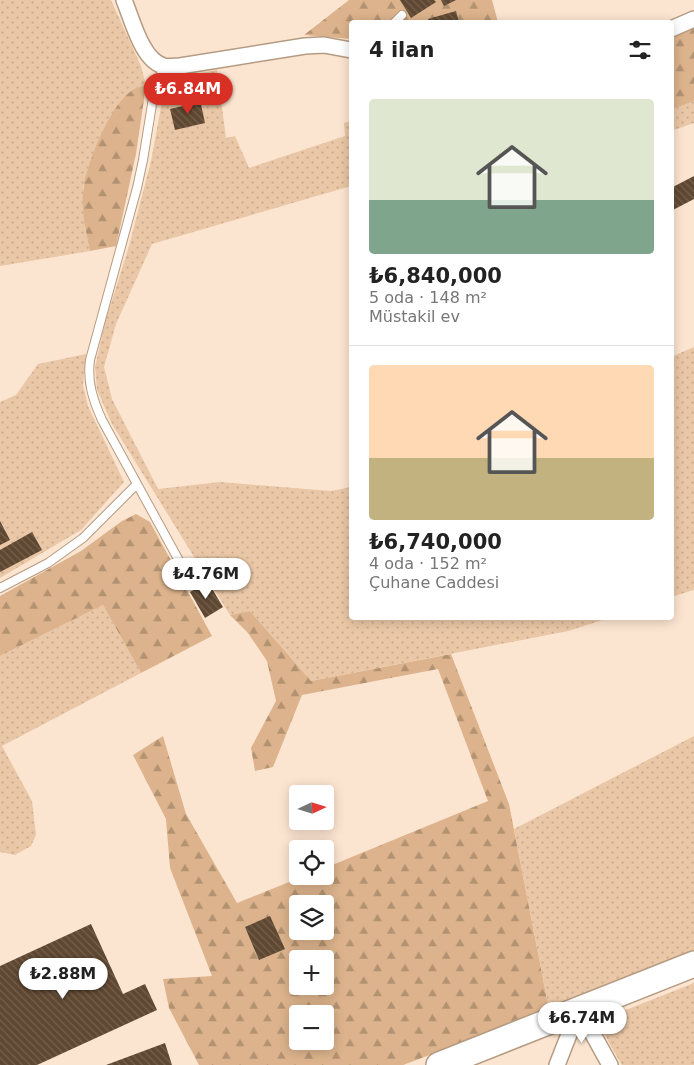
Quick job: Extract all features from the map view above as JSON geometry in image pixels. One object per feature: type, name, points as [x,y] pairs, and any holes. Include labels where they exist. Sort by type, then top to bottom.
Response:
[{"type":"main road","points":[[439,1065],[694,964]]},
{"type":"street","points":[[124,0],[149,57],[157,64],[165,66],[180,66],[305,46],[324,46],[349,50]]},
{"type":"street","points":[[674,28],[694,20]]},
{"type":"street","points":[[557,1065],[579,1009]]},
{"type":"street","points":[[579,1009],[610,1065]]},
{"type":"lane","points":[[397,20],[402,15]]},
{"type":"lane","points":[[165,66],[155,86],[137,188],[90,360],[88,380],[98,412],[188,576]]},
{"type":"lane","points":[[0,588],[48,563],[83,538],[137,484]]},
{"type":"shaded area","points":[[0,0],[111,0],[141,66],[146,86],[138,87],[83,187],[86,232],[90,251],[0,266]]},
{"type":"shaded area","points":[[217,70],[226,138],[235,136],[249,168],[345,136],[344,123],[349,122],[349,187],[152,244],[116,324],[104,367],[112,399],[158,489],[220,482],[331,491],[349,487],[349,620],[603,620],[568,631],[311,681],[250,611],[230,615],[112,424],[97,390],[95,367],[105,323],[129,246],[151,161],[166,80]]},
{"type":"shaded area","points":[[694,101],[694,123],[674,130],[674,109]]},
{"type":"shaded area","points":[[694,347],[694,590],[674,596],[674,356]]},
{"type":"shaded area","points":[[86,354],[83,385],[88,406],[124,482],[81,530],[0,578],[0,402],[16,395],[38,364]]},
{"type":"shaded area","points":[[103,605],[141,673],[2,746],[32,801],[36,835],[31,846],[15,855],[0,852],[0,656]]},
{"type":"shaded area","points":[[694,736],[694,953],[549,1010],[514,829]]},
{"type":"shaded area","points":[[694,983],[694,1065],[622,1065],[606,1037],[603,1019]]},
{"type":"green space","points":[[349,0],[492,0],[497,20],[349,20],[349,39],[304,35]]},
{"type":"green space","points":[[694,26],[694,101],[674,109],[674,34]]},
{"type":"green space","points":[[146,86],[136,154],[116,246],[90,251],[83,201],[86,175],[96,146],[111,115],[129,93]]},
{"type":"green space","points":[[136,514],[150,522],[212,636],[141,673],[103,605],[0,656],[0,596],[81,551],[122,521]]},
{"type":"green space","points":[[250,611],[311,681],[451,654],[509,804],[549,1010],[403,1065],[199,1065],[169,1008],[163,979],[212,976],[170,868],[166,819],[133,755],[163,736],[186,814],[237,903],[289,882],[289,885],[334,885],[334,864],[488,801],[438,669],[302,695],[273,767],[255,771],[251,748],[276,701],[267,661],[248,633],[230,615]]},
{"type":"building","points":[[400,0],[434,0],[436,2],[411,18]]},
{"type":"building","points":[[441,0],[456,0],[444,6]]},
{"type":"building","points":[[456,11],[458,20],[428,20]]},
{"type":"building","points":[[191,98],[192,102],[200,100],[205,123],[175,130],[170,109],[183,106],[182,100]]},
{"type":"building","points":[[694,176],[694,199],[674,209],[674,186]]},
{"type":"building","points":[[0,521],[10,540],[0,545]]},
{"type":"building","points":[[32,532],[42,550],[0,572],[0,550]]},
{"type":"building","points":[[208,582],[223,607],[205,618],[190,592]]},
{"type":"building","points":[[270,916],[285,949],[259,960],[245,927]]},
{"type":"building","points":[[91,924],[123,994],[145,984],[157,1010],[37,1065],[0,1065],[0,966]]},
{"type":"building","points":[[165,1043],[172,1065],[106,1065]]}]
